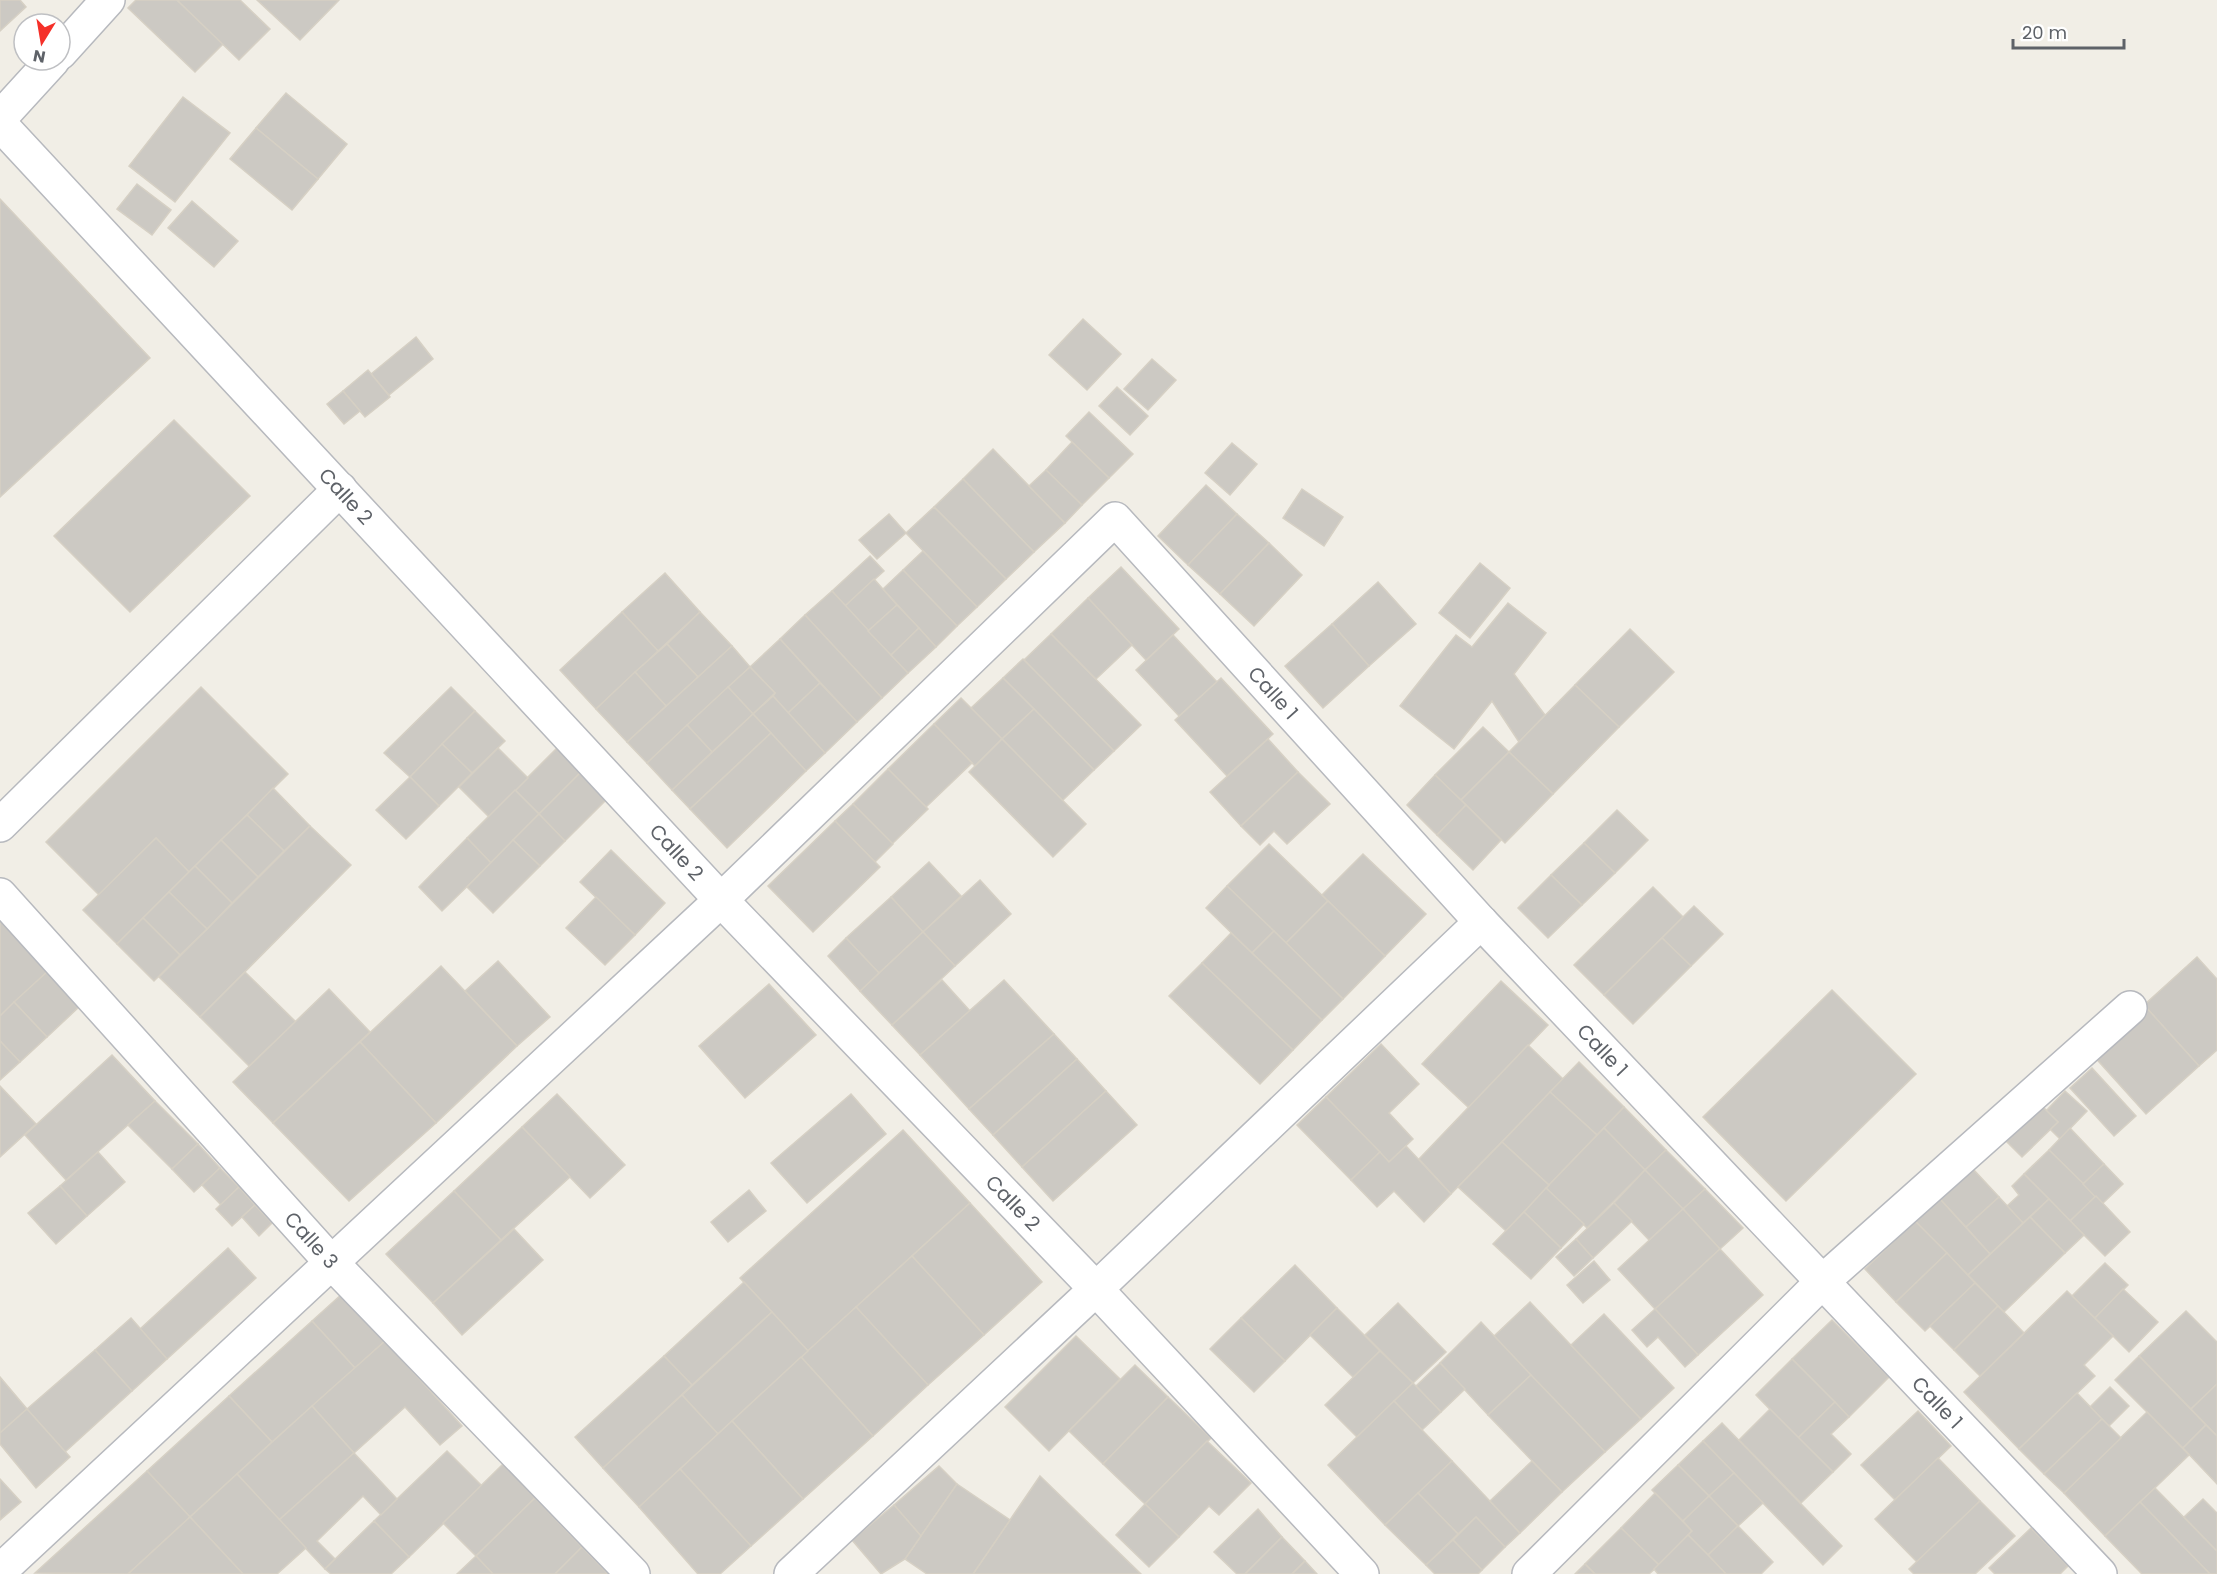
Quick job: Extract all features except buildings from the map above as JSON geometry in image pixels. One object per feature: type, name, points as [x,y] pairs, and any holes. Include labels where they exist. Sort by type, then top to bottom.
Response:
[{"type":"street","points":[[72,40],[108,0]]},
{"type":"street","points":[[0,118],[42,72]]},
{"type":"street","name":"Calle 2","points":[[0,124],[721,900],[1096,1289],[1362,1574]]},
{"type":"street","points":[[0,825],[339,489]]},
{"type":"street","name":"Calle 1","points":[[721,900],[1115,519],[1481,922],[2100,1574]]},
{"type":"street","name":"Calle 3","points":[[0,895],[332,1262],[633,1574]]},
{"type":"street","points":[[0,1571],[721,900]]},
{"type":"street","points":[[791,1574],[1096,1289],[1481,922]]},
{"type":"street","points":[[1529,1574],[1823,1281],[2130,1008]]}]
